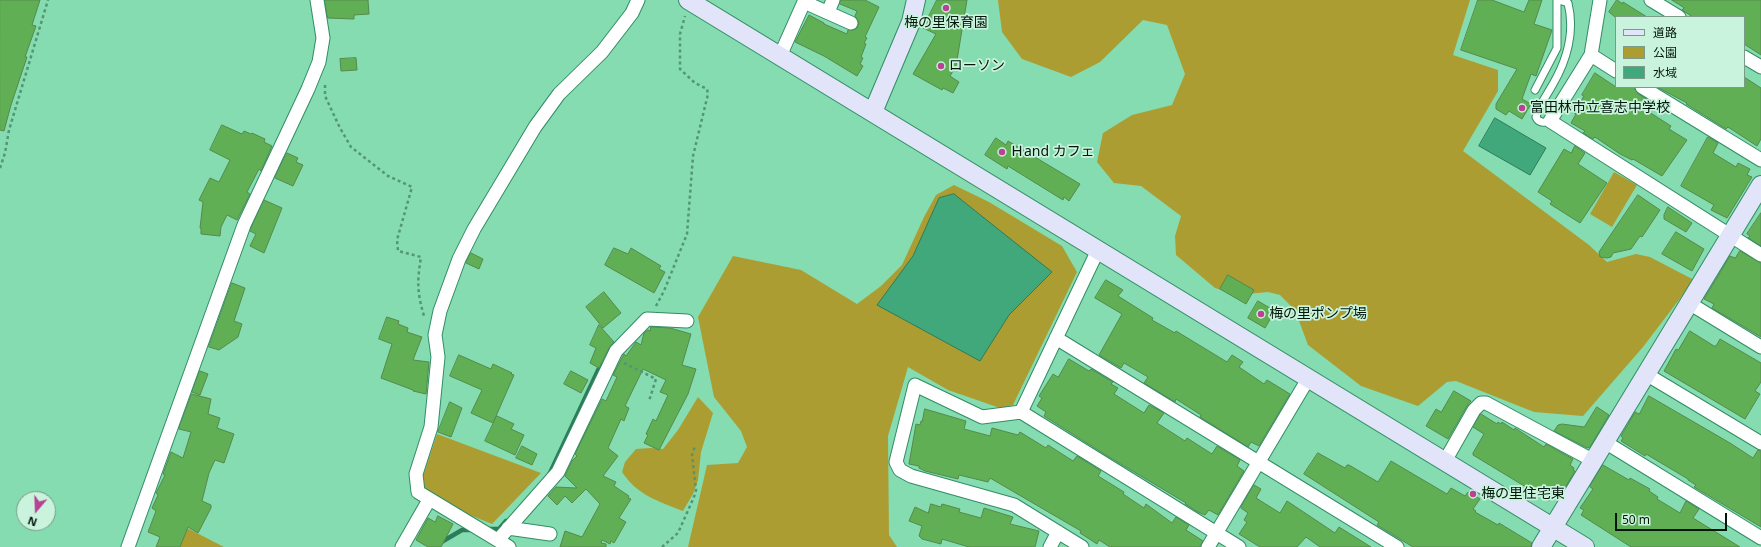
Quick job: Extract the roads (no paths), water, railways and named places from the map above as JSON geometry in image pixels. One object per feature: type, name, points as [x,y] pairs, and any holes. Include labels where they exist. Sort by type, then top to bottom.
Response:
[{"type":"street","points":[[128,547],[244,225],[308,89],[319,62],[323,38],[317,0]]},
{"type":"street","points":[[509,547],[418,492],[416,474],[431,427],[438,357],[435,335],[440,311],[459,259],[474,229],[535,127],[559,94],[602,52],[632,13],[638,0]]},
{"type":"street","points":[[688,0],[1585,547]]},
{"type":"street","points":[[828,12],[833,0]]},
{"type":"street","points":[[873,112],[910,22],[916,0]]},
{"type":"street","points":[[1600,0],[1591,55],[1550,121],[1761,254]]},
{"type":"street","points":[[1651,0],[1677,16]]},
{"type":"street","points":[[780,56],[804,2],[852,23]]},
{"type":"street","points":[[1591,55],[1615,70]]},
{"type":"street","points":[[1745,58],[1761,68]]},
{"type":"street","points":[[1644,88],[1761,160]]},
{"type":"street","points":[[1541,547],[1761,185]]},
{"type":"street","points":[[1021,412],[1098,250]]},
{"type":"street","points":[[1689,303],[1761,347]]},
{"type":"street","points":[[495,538],[508,528],[558,472],[616,351],[647,319],[686,321]]},
{"type":"street","points":[[1056,338],[1397,547]]},
{"type":"street","points":[[1646,374],[1761,443]]},
{"type":"street","points":[[1208,547],[1308,379]]},
{"type":"street","points":[[1082,547],[1014,506],[911,476],[900,470],[896,462],[915,385],[982,417],[1021,412],[1239,547]]},
{"type":"street","points":[[1445,462],[1474,410],[1481,403],[1486,403],[1594,461]]},
{"type":"street","points":[[1605,442],[1761,538]]},
{"type":"street","points":[[402,547],[429,500]]},
{"type":"street","points":[[508,528],[550,534]]},
{"type":"street","points":[[1050,547],[1058,532]]},
{"type":"lane","points":[[1535,90],[1557,48],[1558,0],[1568,3],[1570,11],[1569,48],[1557,78],[1536,117],[1540,121],[1550,121]]},
{"type":"water","points":[[1495,118],[1546,148],[1530,175],[1479,146]]},
{"type":"water","points":[[954,194],[1052,272],[1009,315],[980,361],[877,305],[913,256],[939,198]]},
{"type":"waterway","points":[[549,475],[601,364]]},
{"type":"waterway","points":[[486,529],[499,529],[506,521]]},
{"type":"waterway","points":[[433,547],[462,530],[473,530]]},
{"type":"place","name":"梅の里保育園","points":[[946,8]]},
{"type":"place","name":"ローソン","points":[[941,66]]},
{"type":"place","name":"富田林市立喜志中学校","points":[[1522,108]]},
{"type":"place","name":"Ｈand カフェ","points":[[1002,152]]},
{"type":"place","name":"梅の里ポンプ場","points":[[1261,314]]},
{"type":"place","name":"梅の里住宅東","points":[[1473,494]]}]
